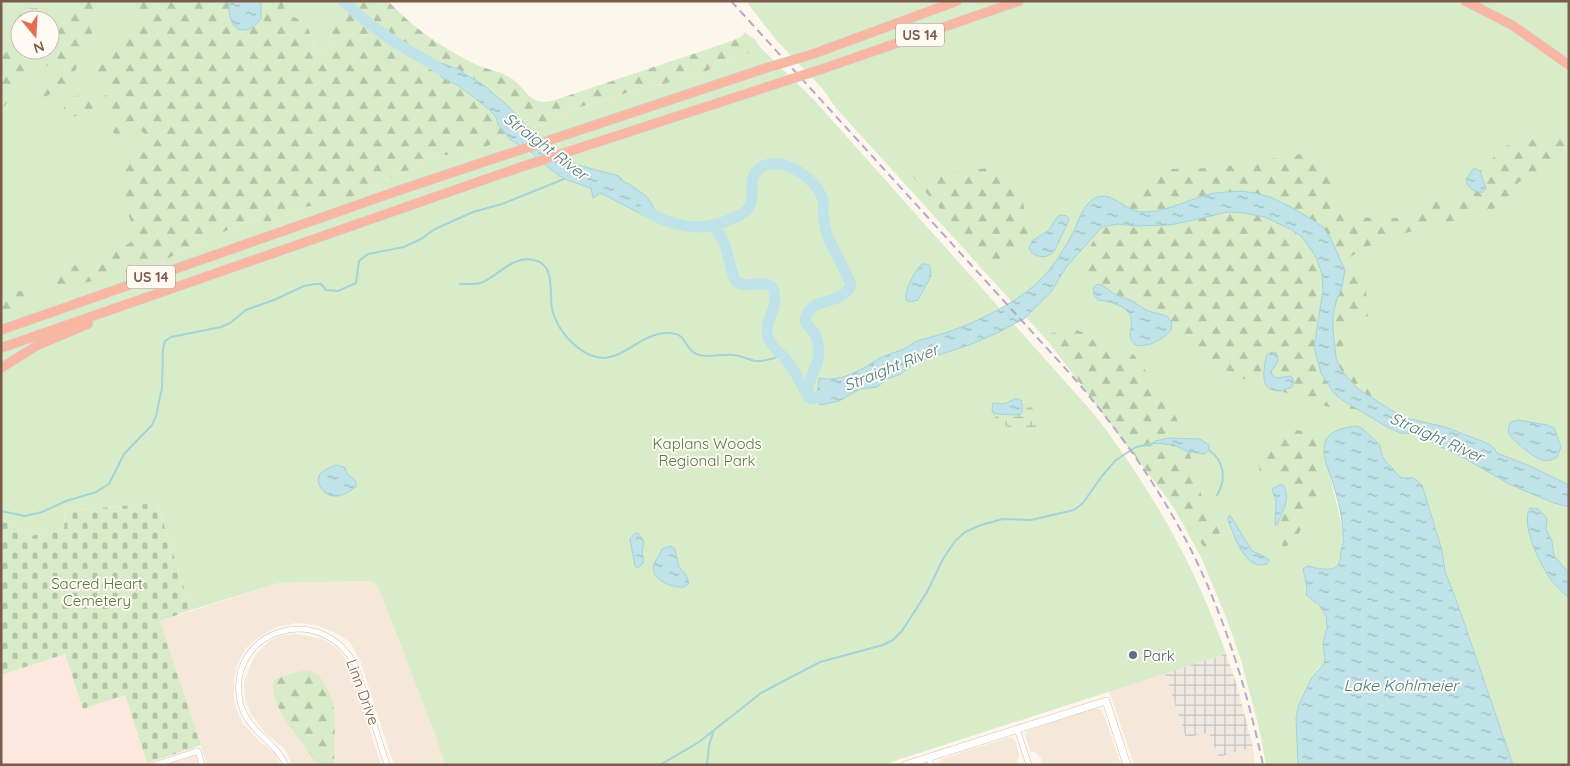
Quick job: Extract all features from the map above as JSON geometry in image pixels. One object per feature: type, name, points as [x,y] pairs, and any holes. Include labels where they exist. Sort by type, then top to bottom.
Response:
[{"type":"highway","name":"US 14","points":[[1,330],[511,152],[813,54],[958,1]]},
{"type":"highway","name":"US 14","points":[[1,348],[521,167],[776,84],[1019,1]]},
{"type":"highway","points":[[1000,8],[1026,1]]},
{"type":"highway","points":[[1465,1],[1512,25],[1569,66]]},
{"type":"highway","points":[[1,368],[20,355],[56,337],[195,281]]},
{"type":"street","name":"Linn Drive","points":[[286,765],[278,751],[249,723],[242,708],[239,684],[244,665],[256,647],[276,633],[296,628],[315,630],[328,635],[339,643],[352,657],[387,765]]},
{"type":"street","points":[[905,765],[1106,701],[1127,765]]},
{"type":"street","points":[[1017,729],[1029,765]]},
{"type":"street","points":[[156,765],[198,751],[202,765]]},
{"type":"street","points":[[929,757],[932,765]]},
{"type":"shaded area","points":[[373,582],[379,589],[445,765],[394,765],[360,660],[350,642],[336,633],[316,625],[296,623],[276,627],[257,638],[245,649],[237,666],[234,680],[236,708],[243,724],[261,743],[275,753],[281,765],[207,765],[160,621],[279,583]]},
{"type":"shaded area","points":[[297,634],[324,639],[339,650],[349,664],[381,765],[292,765],[285,749],[266,734],[251,714],[245,699],[244,684],[256,654],[269,641],[283,635]]},
{"type":"shaded area","points":[[65,654],[83,708],[125,695],[147,763],[195,747],[200,765],[1,765],[1,675]]},
{"type":"shaded area","points":[[1226,654],[1236,682],[1253,747],[1219,757],[1209,732],[1186,738],[1165,673]]},
{"type":"shaded area","points":[[1165,673],[1186,738],[1209,732],[1219,757],[1253,747],[1255,765],[1134,765],[1109,691]]},
{"type":"shaded area","points":[[1095,708],[1101,710],[1104,715],[1121,765],[1042,765],[1041,758],[1035,752],[1030,751],[1025,736],[1027,731]]},
{"type":"shaded area","points":[[1010,737],[1015,740],[1019,754],[1016,765],[938,765],[941,759]]},
{"type":"green space","name":"Kaplans Woods Regional Park","points":[[1,1],[214,1],[169,116],[127,272],[151,267],[190,247],[210,240],[236,225],[255,220],[268,222],[305,207],[367,191],[399,173],[414,169],[420,162],[429,158],[445,155],[464,155],[484,148],[507,135],[555,173],[578,165],[550,151],[521,121],[531,129],[549,123],[556,116],[586,105],[650,85],[665,84],[685,76],[702,73],[749,53],[758,45],[814,100],[1094,414],[1134,470],[1170,528],[1201,590],[1226,654],[882,765],[445,765],[379,589],[373,582],[279,583],[191,610],[157,503],[65,511],[64,530],[30,536],[1,519]]},
{"type":"green space","points":[[87,1],[106,1],[68,83],[42,99],[35,102],[28,101],[26,96],[28,94],[51,85],[65,73],[67,64],[62,60],[55,62],[35,72],[22,82],[1,109],[1,53],[10,49],[10,60],[60,60],[60,10],[16,10],[18,4],[25,3],[31,8],[60,9],[81,5]]},
{"type":"green space","points":[[122,1],[282,1],[289,14],[305,24],[310,33],[315,51],[321,52],[328,47],[333,20],[337,11],[359,1],[388,1],[408,21],[442,46],[479,66],[507,76],[533,99],[544,102],[552,101],[726,43],[739,38],[745,33],[755,39],[758,45],[749,53],[702,73],[685,76],[665,84],[650,85],[586,105],[556,116],[549,123],[531,129],[473,78],[447,65],[434,64],[441,77],[459,86],[490,110],[496,116],[498,125],[507,135],[484,148],[464,155],[445,155],[429,158],[420,162],[414,169],[399,173],[367,191],[339,201],[305,207],[268,222],[255,220],[236,225],[210,240],[190,247],[151,267],[58,289],[50,288],[49,282],[66,268],[111,254],[131,242],[133,236],[133,228],[125,205],[117,165],[148,147],[150,144],[146,135],[140,130],[116,134],[112,132],[113,128],[121,123],[124,117],[119,112],[112,110],[77,116],[70,116],[64,113],[64,100],[79,96],[103,97],[108,93],[106,85],[96,68],[96,63],[104,57],[115,53],[120,40],[137,29],[140,21],[139,15],[128,14],[123,8]]},
{"type":"green space","points":[[282,1],[359,1],[333,20],[328,47],[321,52],[315,51],[310,33],[305,24],[286,11]]},
{"type":"green space","points":[[746,1],[1569,1],[1569,765],[1513,765],[1445,571],[1442,550],[1422,485],[1414,478],[1402,478],[1398,475],[1383,458],[1379,444],[1367,432],[1349,427],[1332,433],[1324,449],[1342,527],[1339,563],[1329,569],[1308,566],[1303,572],[1307,588],[1306,592],[1324,612],[1327,622],[1323,643],[1324,663],[1318,668],[1298,707],[1296,719],[1299,765],[1266,765],[1260,732],[1241,660],[1226,617],[1201,557],[1165,492],[1063,358],[836,108],[822,88],[776,40]]},
{"type":"green space","points":[[1534,133],[1569,138],[1569,156],[1519,182],[1502,206],[1390,237],[1364,248],[1349,258],[1352,269],[1365,282],[1367,302],[1372,315],[1357,319],[1345,316],[1343,350],[1360,373],[1372,383],[1384,398],[1350,414],[1241,378],[1192,352],[1180,340],[1129,314],[1086,280],[1086,254],[1108,215],[1135,187],[1167,169],[1214,168],[1301,154],[1333,181],[1339,207],[1363,217],[1409,218],[1428,200],[1448,201],[1506,146]]},
{"type":"green space","points":[[989,168],[1020,191],[1030,230],[998,276],[912,176]]},
{"type":"green space","points":[[31,287],[39,287],[39,292],[18,307],[1,315],[1,298]]},
{"type":"green space","points":[[1070,327],[1133,354],[1169,402],[1182,431],[1202,498],[1220,532],[1210,555],[1044,336]]},
{"type":"green space","points":[[1019,399],[1030,405],[1036,415],[1038,423],[1034,432],[999,423],[993,413],[1015,416],[1021,402]]},
{"type":"green space","points":[[1296,430],[1320,433],[1319,469],[1323,487],[1296,539],[1284,548],[1278,533],[1278,527],[1292,497],[1293,483],[1278,471],[1272,474],[1260,471],[1255,453],[1277,431]]},
{"type":"green space","name":"Sacred Heart Cemetery","points":[[157,503],[191,610],[160,621],[201,745],[147,763],[125,695],[83,709],[65,654],[1,675],[1,519],[30,536],[64,530],[65,511]]},
{"type":"green space","points":[[307,670],[318,674],[332,700],[335,716],[334,765],[317,765],[288,724],[276,702],[274,680]]},
{"type":"water","points":[[228,1],[261,1],[261,18],[250,29],[240,30],[236,28],[231,20]]},
{"type":"water","points":[[441,63],[458,69],[485,86],[508,106],[550,151],[578,165],[619,176],[624,182],[646,196],[653,206],[656,217],[643,215],[600,193],[593,198],[591,188],[564,179],[550,169],[529,151],[511,140],[498,125],[496,117],[490,110],[459,86],[441,77],[434,64]]},
{"type":"water","points":[[1474,168],[1480,171],[1486,189],[1483,192],[1477,192],[1468,185],[1466,179]]},
{"type":"water","points":[[1241,191],[1270,197],[1289,206],[1323,227],[1330,237],[1345,270],[1333,317],[1336,358],[1341,370],[1358,389],[1402,417],[1445,427],[1487,443],[1497,453],[1530,466],[1569,485],[1569,507],[1554,503],[1511,485],[1459,455],[1428,441],[1419,434],[1401,433],[1389,428],[1342,400],[1333,392],[1321,373],[1314,347],[1323,290],[1322,274],[1316,257],[1302,237],[1292,230],[1265,217],[1243,213],[1228,212],[1169,225],[1135,226],[1117,224],[1102,227],[1067,266],[1051,292],[1024,319],[969,345],[914,363],[901,374],[887,379],[877,387],[860,389],[839,401],[820,405],[817,396],[819,378],[836,378],[860,370],[882,357],[904,349],[918,341],[954,330],[980,319],[1029,290],[1043,277],[1057,259],[1073,233],[1083,211],[1092,200],[1105,196],[1135,211],[1149,212],[1165,209],[1208,195]]},
{"type":"water","points":[[1058,216],[1067,216],[1069,220],[1054,252],[1043,257],[1032,253],[1029,248],[1032,241],[1049,230]]},
{"type":"water","points":[[922,264],[930,266],[931,276],[918,300],[909,302],[906,300],[908,286]]},
{"type":"water","points":[[1097,284],[1148,311],[1167,316],[1172,323],[1171,330],[1155,342],[1141,346],[1136,345],[1130,337],[1130,314],[1118,305],[1098,300],[1094,295],[1093,288]]},
{"type":"water","points":[[1273,352],[1276,353],[1278,358],[1271,372],[1272,375],[1277,378],[1291,376],[1294,381],[1292,387],[1281,391],[1269,388],[1266,384],[1264,374],[1266,356]]},
{"type":"water","points":[[1019,399],[1022,404],[1023,410],[1021,414],[993,413],[993,403],[1004,404]]},
{"type":"water","points":[[1518,420],[1554,428],[1561,447],[1557,457],[1545,460],[1533,456],[1515,441],[1510,435],[1509,427],[1511,422]]},
{"type":"water","name":"Lake Kohlmeier","points":[[1357,426],[1379,444],[1383,458],[1398,475],[1402,478],[1414,478],[1422,485],[1442,550],[1445,571],[1513,765],[1298,765],[1296,719],[1298,707],[1311,679],[1324,663],[1323,643],[1327,627],[1326,616],[1319,605],[1306,595],[1307,588],[1303,569],[1308,566],[1327,569],[1337,566],[1340,561],[1343,540],[1340,509],[1326,463],[1324,447],[1327,438],[1334,432],[1343,428]]},
{"type":"water","points":[[1169,438],[1200,439],[1209,445],[1209,450],[1205,454],[1188,452],[1174,445],[1154,443],[1155,441]]},
{"type":"water","points":[[336,465],[344,467],[356,484],[356,487],[340,496],[327,494],[321,488],[318,480],[323,472]]},
{"type":"water","points":[[1281,484],[1286,490],[1287,495],[1277,525],[1275,525],[1276,501],[1272,489]]},
{"type":"water","points":[[1530,508],[1538,509],[1547,518],[1546,529],[1552,541],[1554,556],[1569,573],[1569,598],[1552,581],[1533,546],[1528,525]]},
{"type":"water","points":[[1230,515],[1252,551],[1269,560],[1267,564],[1259,565],[1247,557],[1237,542],[1228,520]]},
{"type":"water","points":[[635,533],[638,533],[644,541],[642,552],[644,562],[638,568],[635,566],[630,539]]},
{"type":"water","points":[[671,546],[675,549],[679,567],[686,575],[689,583],[684,587],[664,583],[654,572],[653,567],[662,549]]},
{"type":"waterway","name":"Straight River","points":[[343,1],[372,26],[395,42],[447,73]]},
{"type":"waterway","name":"Straight River","points":[[644,210],[675,224],[697,227],[709,226],[720,224],[744,213],[748,209],[752,198],[754,175],[765,165],[785,165],[795,169],[813,183],[823,200],[824,221],[828,237],[851,285],[841,296],[811,308],[805,320],[815,334],[819,353],[808,387],[809,398],[812,399],[830,392]]},
{"type":"waterway","points":[[1,511],[25,516],[42,512],[66,501],[96,492],[109,484],[124,454],[152,425],[156,416],[162,388],[163,350],[165,341],[171,337],[221,327],[230,323],[246,310],[304,286],[321,284],[326,290],[338,291],[356,283],[359,261],[368,254],[404,247],[421,239],[435,229],[473,212],[502,204],[564,179]]},
{"type":"waterway","points":[[712,225],[725,245],[736,282],[745,285],[767,284],[772,286],[775,299],[767,332],[769,341],[789,363],[807,394]]},
{"type":"waterway","points":[[460,284],[483,282],[519,260],[534,260],[541,263],[549,273],[552,309],[565,335],[577,347],[591,355],[603,358],[624,352],[655,335],[668,333],[674,333],[684,339],[693,352],[702,356],[734,355],[760,361],[770,360],[782,355]]},
{"type":"waterway","points":[[660,765],[699,742],[761,693],[820,662],[883,645],[893,640],[902,631],[927,592],[943,559],[955,541],[965,532],[1003,519],[1031,520],[1074,510],[1083,503],[1116,460],[1136,447],[1155,443]]},
{"type":"waterway","points":[[1209,450],[1221,465],[1223,477],[1217,495]]},
{"type":"waterway","points":[[707,765],[709,745],[714,730]]},
{"type":"railway","points":[[731,1],[1074,378],[1125,442],[1170,511],[1207,585],[1236,660],[1251,712],[1263,765]]},
{"type":"place","name":"Park","points":[[1133,655]]}]
